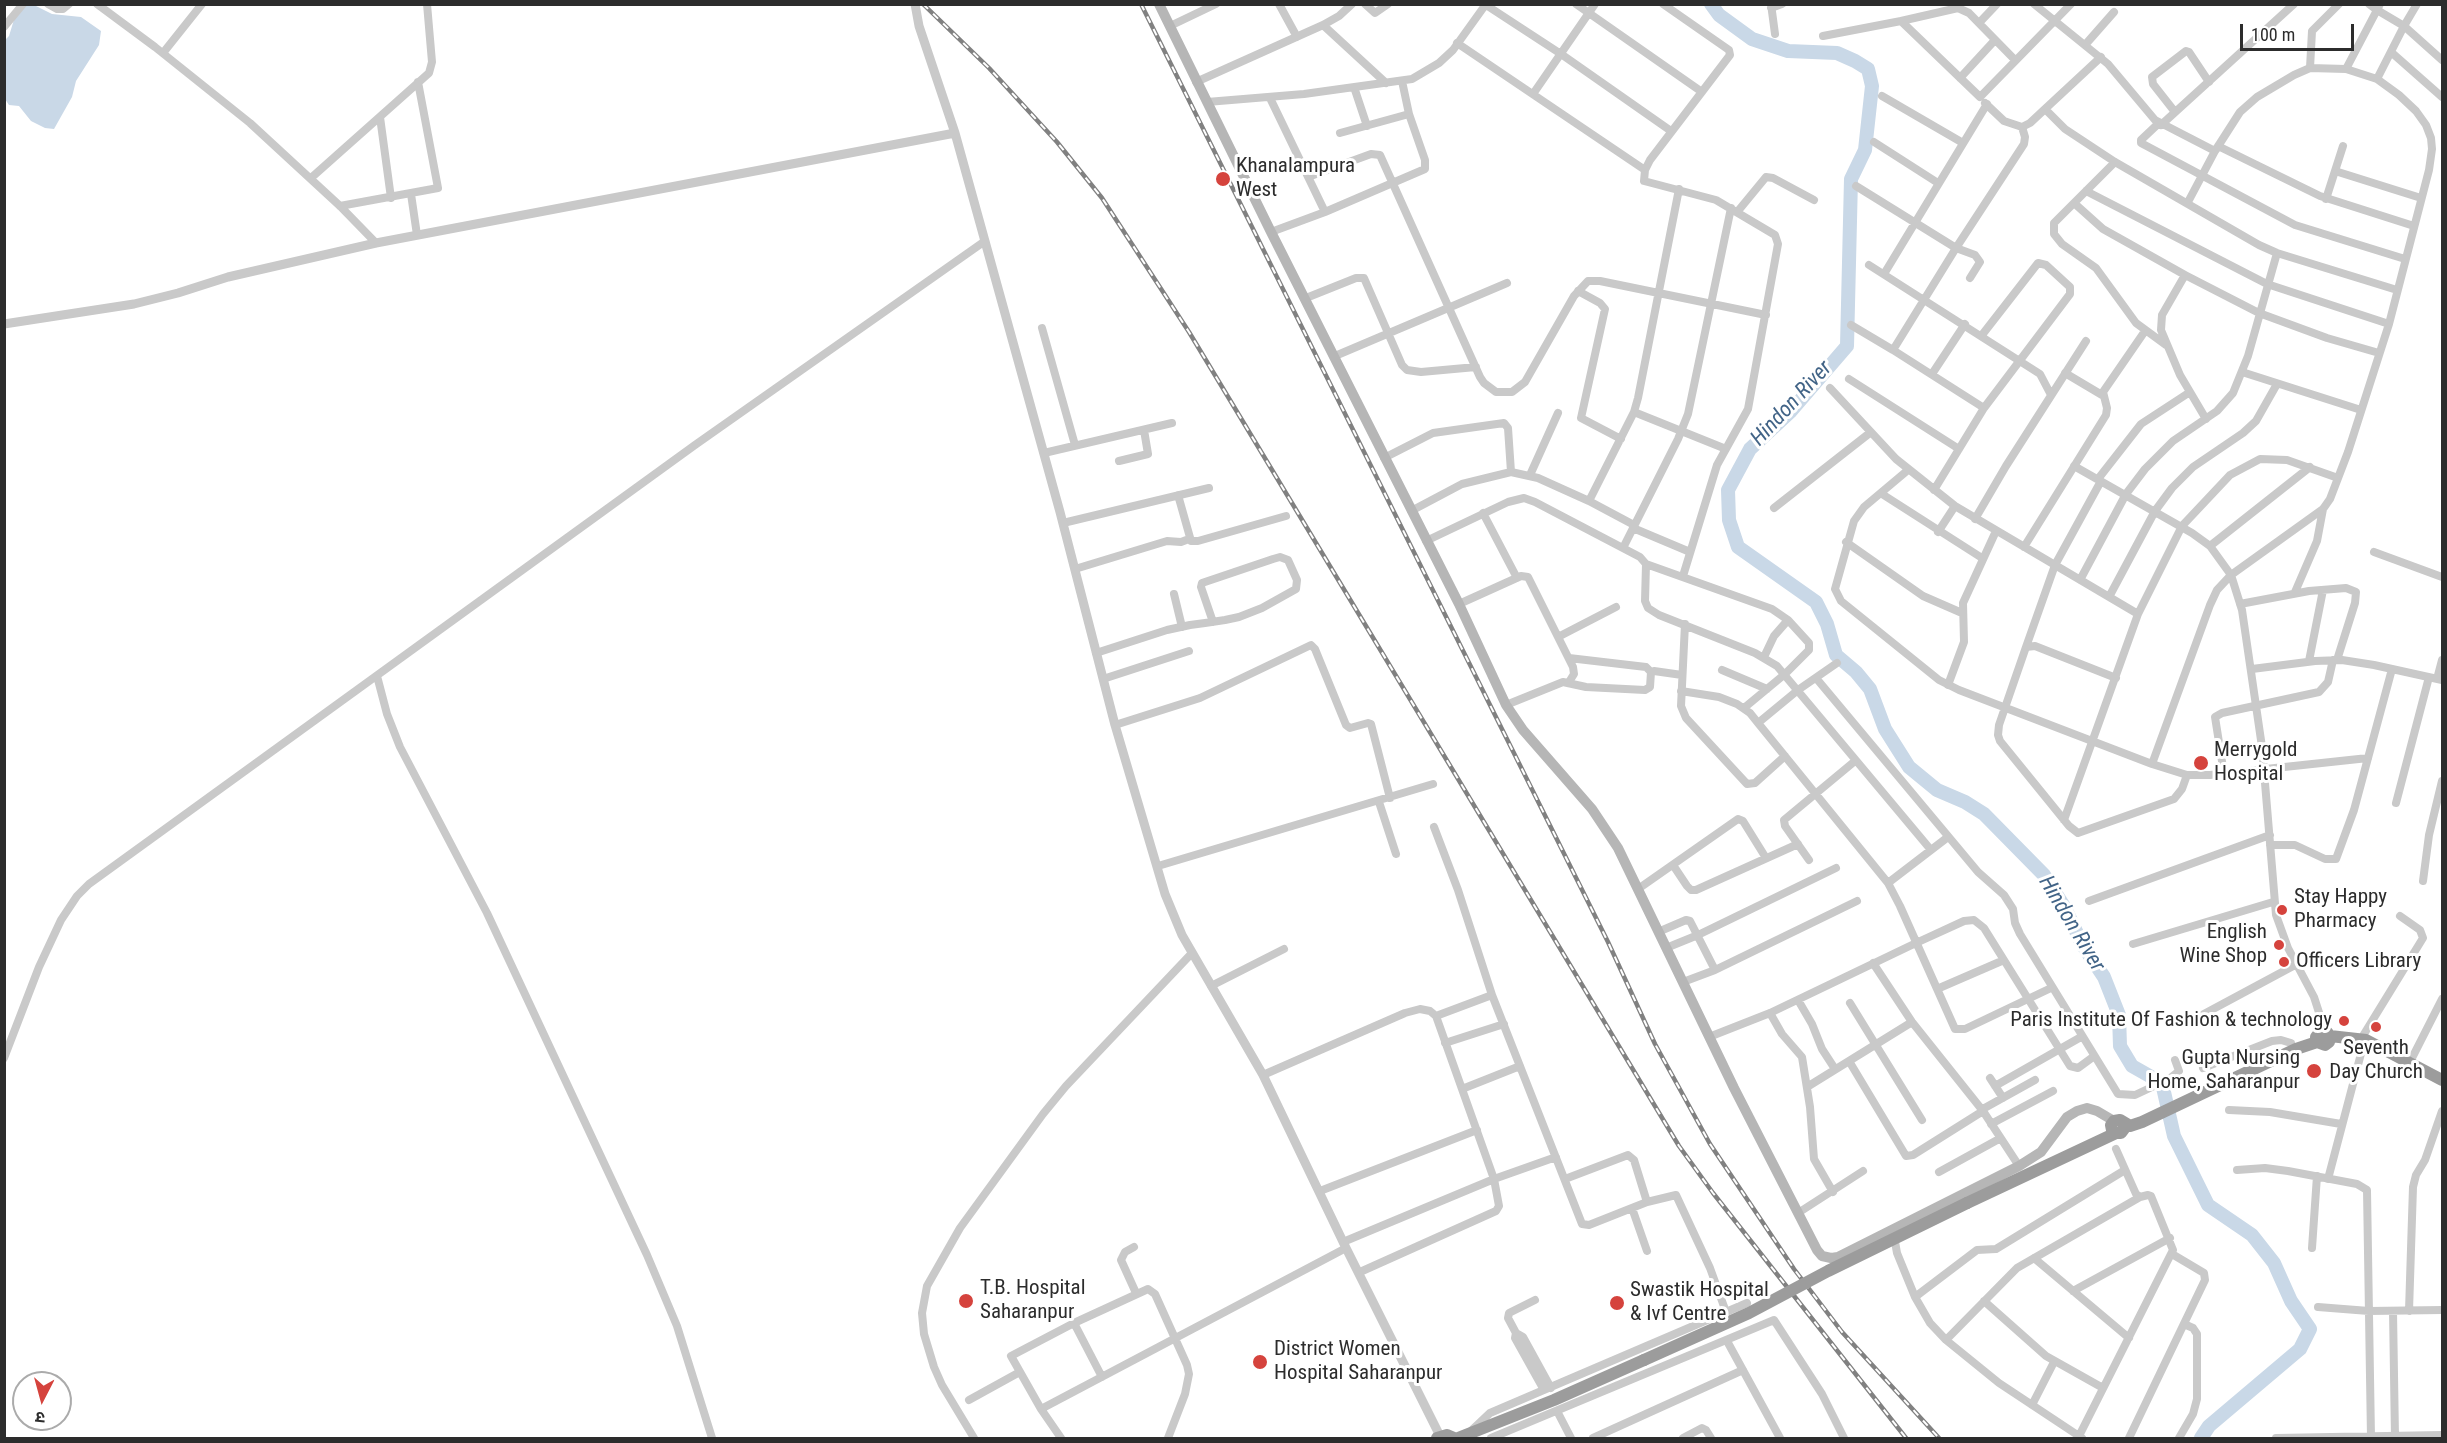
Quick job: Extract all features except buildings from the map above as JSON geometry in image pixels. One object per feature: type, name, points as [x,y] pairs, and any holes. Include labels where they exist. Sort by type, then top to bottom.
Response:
[{"type":"highway","points":[[1439,1437],[1447,1435],[1463,1437],[1554,1400],[1749,1313],[1828,1270],[1967,1203],[2118,1126],[2130,1126],[2142,1122],[2216,1085],[2324,1037]]},
{"type":"highway","points":[[2242,1074],[2291,1043],[2324,1037],[2366,1044],[2410,1062],[2442,1080]]},
{"type":"main road","points":[[1160,4],[1196,82],[1459,604],[1506,705],[1523,730],[1599,818],[1618,849],[1798,1213],[1822,1256],[1831,1258],[2019,1166],[2041,1152],[2067,1117],[2078,1111],[2087,1108],[2118,1126]]},
{"type":"street","points":[[4,27],[23,4]]},
{"type":"street","points":[[48,4],[57,9],[63,9],[69,4]]},
{"type":"street","points":[[96,4],[163,53],[250,123],[311,178],[376,243]]},
{"type":"street","points":[[163,53],[202,4]]},
{"type":"street","points":[[311,178],[432,68],[427,4]]},
{"type":"street","points":[[915,4],[919,26],[955,133],[1044,453],[1114,725],[1165,894],[1192,953],[1263,1076],[1439,1437]]},
{"type":"street","points":[[1170,26],[1216,4]]},
{"type":"street","points":[[1278,4],[1297,37]]},
{"type":"street","points":[[1196,82],[1323,25],[1339,16],[1352,4]]},
{"type":"street","points":[[1365,4],[1375,12],[1388,4]]},
{"type":"street","points":[[1576,4],[1702,92]]},
{"type":"street","points":[[1533,94],[1595,4]]},
{"type":"street","points":[[1663,4],[1730,52],[1730,55],[1644,170],[1644,181],[1705,195],[1734,209],[1778,239],[1748,409],[1712,477],[1683,576]]},
{"type":"street","points":[[1775,34],[1771,6],[1782,4]]},
{"type":"street","points":[[1979,23],[1997,4]]},
{"type":"street","points":[[2034,4],[2120,76],[2150,116],[2160,124],[2326,199],[2414,226]]},
{"type":"street","points":[[1980,97],[2070,4]]},
{"type":"street","points":[[2294,4],[2141,140],[2141,143],[2295,225],[2405,259]]},
{"type":"street","points":[[2310,69],[2312,31],[2339,4]]},
{"type":"street","points":[[2369,4],[2404,26],[2442,60]]},
{"type":"street","points":[[2377,79],[2417,4]]},
{"type":"street","points":[[1207,102],[1270,98],[1402,81],[1425,72],[1439,63],[1486,5],[1671,131]]},
{"type":"street","points":[[1823,36],[1958,8],[1969,13],[2015,60]]},
{"type":"street","points":[[2346,69],[2378,8]]},
{"type":"street","points":[[2085,45],[2114,12]]},
{"type":"street","points":[[1901,21],[2004,121],[2022,127],[2030,123],[2100,57]]},
{"type":"street","points":[[1323,25],[1386,83]]},
{"type":"street","points":[[1960,78],[1995,40]]},
{"type":"street","points":[[1457,43],[1644,170]]},
{"type":"street","points":[[2175,112],[2153,84],[2152,77],[2186,51],[2190,52],[2208,82]]},
{"type":"street","points":[[2391,52],[2442,98]]},
{"type":"street","points":[[2152,764],[2213,597],[2231,575],[2323,509],[2330,499],[2389,324],[2432,149],[2426,125],[2399,94],[2377,79],[2346,69],[2310,69],[2294,75],[2257,97],[2240,112],[2216,149],[2188,202]]},
{"type":"street","points":[[1271,232],[1422,171],[1426,166],[1409,114],[1402,81]]},
{"type":"street","points":[[340,207],[434,190],[439,186],[418,82]]},
{"type":"street","points":[[1354,87],[1367,126]]},
{"type":"street","points":[[1882,96],[1963,143]]},
{"type":"street","points":[[1270,98],[1325,212]]},
{"type":"street","points":[[1884,274],[1987,104]]},
{"type":"street","points":[[2045,109],[2077,138],[2115,162],[2277,253],[2397,290]]},
{"type":"street","points":[[1340,133],[1409,114]]},
{"type":"street","points":[[380,117],[391,198]]},
{"type":"street","points":[[1893,350],[2024,144],[2025,137],[2022,127]]},
{"type":"street","points":[[4,324],[144,302],[228,277],[376,243],[955,133]]},
{"type":"street","points":[[1874,142],[1938,183]]},
{"type":"street","points":[[2326,199],[2343,146]]},
{"type":"street","points":[[1308,177],[1376,153],[1382,159],[1476,367],[1484,383],[1496,392],[1505,394],[1518,390],[1525,382],[1582,285],[1593,281],[1766,315]]},
{"type":"street","points":[[2115,162],[2054,223],[2054,234],[2062,244],[2096,268],[2116,299],[2145,331],[2166,345]]},
{"type":"street","points":[[2335,171],[2421,198]]},
{"type":"street","points":[[1623,548],[1682,431],[1693,399],[1734,209],[1766,177],[1773,178],[1814,201]]},
{"type":"street","points":[[1856,186],[1956,248],[1979,259],[1980,262],[1970,278]]},
{"type":"street","points":[[1589,501],[1634,412],[1642,383],[1679,189]]},
{"type":"street","points":[[2086,191],[2267,284],[2389,324]]},
{"type":"street","points":[[411,194],[417,235]]},
{"type":"street","points":[[2073,203],[2103,228],[2185,275],[2259,313],[2327,338],[2379,353]]},
{"type":"street","points":[[4,1058],[48,948],[61,920],[77,896],[118,862],[695,445],[985,241]]},
{"type":"street","points":[[2080,580],[2126,494],[2163,449],[2227,402],[2242,372],[2277,253]]},
{"type":"street","points":[[1934,490],[1984,408],[2071,290],[2046,265],[2038,263],[1982,335]]},
{"type":"street","points":[[1869,265],[2019,359],[2044,378],[2051,395]]},
{"type":"street","points":[[2185,275],[2162,315],[2161,330],[2166,345],[2206,419]]},
{"type":"street","points":[[1306,298],[1356,278],[1364,278],[1402,365],[1412,372],[1476,367]]},
{"type":"street","points":[[1335,356],[1507,283]]},
{"type":"street","points":[[1578,291],[1600,303],[1605,309],[1581,418],[1621,439]]},
{"type":"street","points":[[1932,374],[1965,324]]},
{"type":"street","points":[[1851,325],[1984,408]]},
{"type":"street","points":[[1042,328],[1075,446]]},
{"type":"street","points":[[2102,395],[2145,331]]},
{"type":"street","points":[[1975,519],[2086,341]]},
{"type":"street","points":[[2242,372],[2361,410]]},
{"type":"street","points":[[2024,547],[2106,414],[2107,408],[2102,395],[2065,373]]},
{"type":"street","points":[[1849,379],[1959,449]]},
{"type":"street","points":[[2109,597],[2155,511],[2185,474],[2256,421],[2277,384]]},
{"type":"street","points":[[1830,388],[1908,470],[1955,506],[2138,614]]},
{"type":"street","points":[[2187,775],[2182,789],[2174,799],[2078,833],[2064,820],[2000,741],[1998,729],[2055,565],[2099,480],[2142,424],[2190,392]]},
{"type":"street","points":[[1634,412],[1726,449]]},
{"type":"street","points":[[1530,475],[1558,413]]},
{"type":"street","points":[[1044,453],[1172,423]]},
{"type":"street","points":[[1384,458],[1433,433],[1504,423],[1508,428],[1511,472]]},
{"type":"street","points":[[1119,461],[1148,453],[1144,430]]},
{"type":"street","points":[[1773,508],[1871,432]]},
{"type":"street","points":[[2064,820],[2138,614],[2182,526],[2219,484],[2245,465],[2260,459],[2287,460],[2338,478]]},
{"type":"street","points":[[2074,466],[2182,526],[2210,546],[2231,575],[2241,604],[2252,669],[2265,768],[2274,902],[2281,932],[2314,997],[2324,1037]]},
{"type":"street","points":[[2210,546],[2310,467]]},
{"type":"street","points":[[1908,470],[1858,514],[1846,542],[1836,583],[1836,595],[1929,673],[1948,686],[2152,764],[2187,775],[2224,774],[2368,758]]},
{"type":"street","points":[[1411,511],[1462,484],[1511,472],[1530,475],[1589,501],[1634,526],[1690,552]]},
{"type":"street","points":[[1063,524],[1209,488]]},
{"type":"street","points":[[1882,494],[1938,532],[1982,558]]},
{"type":"street","points":[[1178,495],[1189,539]]},
{"type":"street","points":[[1426,541],[1516,498],[1524,498],[1640,557],[1646,564],[1762,605],[1788,620],[1810,646],[1785,674],[1744,708]]},
{"type":"street","points":[[1938,532],[1955,506]]},
{"type":"street","points":[[2295,592],[2317,541],[2323,509]]},
{"type":"street","points":[[1484,513],[1517,578]]},
{"type":"street","points":[[1075,569],[1167,541],[1181,542],[1189,539],[1198,541],[1286,516]]},
{"type":"street","points":[[1948,686],[1964,642],[1962,613],[1966,594],[1996,531]]},
{"type":"street","points":[[1846,542],[1923,596],[1962,613]]},
{"type":"street","points":[[2374,552],[2442,577]]},
{"type":"street","points":[[1096,653],[1182,627],[1213,622],[1250,613],[1293,592],[1298,585],[1288,560],[1280,557],[1202,583],[1201,587],[1213,622]]},
{"type":"street","points":[[1646,564],[1644,601],[1648,608],[1764,657],[1785,674],[1931,850]]},
{"type":"street","points":[[1459,604],[1517,578],[1525,575],[1528,577],[1569,658],[1574,671],[1569,682]]},
{"type":"street","points":[[2224,774],[2215,717],[2222,713],[2319,692],[2328,682],[2355,603],[2356,592],[2346,588],[2295,592],[2241,604]]},
{"type":"street","points":[[2309,661],[2323,590]]},
{"type":"street","points":[[1174,594],[1182,627]]},
{"type":"street","points":[[1558,637],[1616,607]]},
{"type":"street","points":[[1764,657],[1774,636],[1788,620]]},
{"type":"street","points":[[1685,624],[1681,706],[1686,718],[1747,784],[1755,783],[1785,756]]},
{"type":"street","points":[[1114,725],[1193,701],[1311,645],[1346,725],[1350,728],[1371,724],[1390,798]]},
{"type":"street","points":[[2026,647],[2035,646],[2116,678]]},
{"type":"street","points":[[1103,679],[1189,651]]},
{"type":"street","points":[[1506,705],[1558,682],[1569,682],[1586,687],[1645,690],[1650,687],[1651,672],[1646,667],[1569,658]]},
{"type":"street","points":[[2252,669],[2309,661],[2335,660],[2436,679]]},
{"type":"street","points":[[2396,803],[2442,660]]},
{"type":"street","points":[[1758,723],[1798,690],[1837,663]]},
{"type":"street","points":[[2270,845],[2295,845],[2325,859],[2336,859],[2351,821],[2392,669]]},
{"type":"street","points":[[1651,672],[1657,670],[1682,675]]},
{"type":"street","points":[[1722,670],[1767,689]]},
{"type":"street","points":[[377,676],[392,730],[487,913],[647,1255],[676,1326],[712,1438]]},
{"type":"street","points":[[1816,678],[1978,872],[1998,889],[2010,904],[2016,927],[2093,1057],[2118,1094],[2135,1095],[2169,1079],[2179,1071],[2175,1060]]},
{"type":"street","points":[[1681,691],[1719,697],[1744,708],[1785,756],[1888,883],[1953,1026],[1960,1030],[2051,988]]},
{"type":"street","points":[[1809,860],[1785,826],[1784,820],[1855,760]]},
{"type":"street","points":[[2423,880],[2431,826],[2442,781]]},
{"type":"street","points":[[1158,866],[1379,802],[1433,784]]},
{"type":"street","points":[[1379,802],[1396,854]]},
{"type":"street","points":[[1638,889],[1738,819],[1743,821],[1766,858]]},
{"type":"street","points":[[1434,827],[1458,890],[1492,995],[1580,1220],[1585,1225],[1647,1202],[1671,1195],[1678,1197],[1710,1268],[1726,1312]]},
{"type":"street","points":[[2089,901],[2270,835]]},
{"type":"street","points":[[1888,883],[1948,837]]},
{"type":"street","points":[[1673,865],[1687,886],[1691,890],[1696,890],[1798,844]]},
{"type":"street","points":[[1666,948],[1698,935],[1836,868]]},
{"type":"street","points":[[1683,982],[1715,970],[1857,901]]},
{"type":"street","points":[[2133,944],[2274,902]]},
{"type":"street","points":[[2328,1179],[2341,1124],[2366,1044],[2423,938],[2420,930],[2400,916]]},
{"type":"street","points":[[1658,932],[1689,920],[1715,970]]},
{"type":"street","points":[[1710,1037],[1770,1013],[1964,921],[1974,920],[1984,928],[2070,1066],[2074,1068],[2093,1057]]},
{"type":"street","points":[[1211,986],[1284,949]]},
{"type":"street","points":[[974,1438],[942,1385],[928,1348],[922,1314],[927,1286],[960,1228],[1043,1114],[1081,1070],[1192,953]]},
{"type":"street","points":[[1937,989],[2004,960]]},
{"type":"street","points":[[1873,963],[1912,1022],[1982,1110],[1999,1139],[2019,1166]]},
{"type":"street","points":[[2202,1015],[2297,964]]},
{"type":"street","points":[[1436,1016],[1492,995]]},
{"type":"street","points":[[2410,1062],[2442,999]]},
{"type":"street","points":[[1798,1000],[1812,1024],[1822,1049],[1835,1069]]},
{"type":"street","points":[[1850,1003],[1923,1120]]},
{"type":"street","points":[[1263,1076],[1406,1013],[1420,1009],[1430,1011],[1436,1016],[1478,1130],[1500,1201],[1496,1211],[1359,1272]]},
{"type":"street","points":[[1770,1013],[1782,1034],[1801,1053],[1807,1086],[1814,1160],[1833,1192]]},
{"type":"street","points":[[1807,1086],[1912,1022]]},
{"type":"street","points":[[1446,1043],[1504,1024]]},
{"type":"street","points":[[1995,1086],[2081,1037]]},
{"type":"street","points":[[2203,1068],[2272,1041],[2281,1040],[2291,1043]]},
{"type":"street","points":[[1849,1061],[1906,1156],[1913,1155],[1982,1110],[2035,1080]]},
{"type":"street","points":[[1462,1089],[1520,1066]]},
{"type":"street","points":[[1990,1078],[2003,1098]]},
{"type":"street","points":[[1991,1125],[2053,1091]]},
{"type":"street","points":[[2229,1110],[2280,1113],[2341,1124]]},
{"type":"street","points":[[2409,1311],[2413,1187],[2442,1111]]},
{"type":"street","points":[[1320,1191],[1478,1130]]},
{"type":"street","points":[[1939,1172],[1999,1139]]},
{"type":"street","points":[[2116,1149],[2140,1197]]},
{"type":"street","points":[[1565,1179],[1628,1155],[1634,1160],[1647,1202]]},
{"type":"street","points":[[1041,1409],[1345,1245],[1494,1179],[1556,1157]]},
{"type":"street","points":[[2237,1170],[2265,1168],[2356,1184],[2367,1190],[2371,1437]]},
{"type":"street","points":[[1915,1297],[1977,1250],[1996,1249],[2125,1170]]},
{"type":"street","points":[[1798,1213],[1863,1171]]},
{"type":"street","points":[[2312,1248],[2317,1176]]},
{"type":"street","points":[[1892,1230],[1897,1253],[1915,1297],[1930,1323],[1946,1340],[1999,1383],[2080,1437],[2172,1254],[2173,1246],[2151,1196],[2148,1194],[2140,1197],[2018,1268],[1946,1340]]},
{"type":"street","points":[[1632,1208],[1647,1251]]},
{"type":"street","points":[[2073,1291],[2170,1238]]},
{"type":"street","points":[[1134,1247],[1125,1252],[1121,1260],[1137,1293]]},
{"type":"street","points":[[2128,1438],[2206,1276],[2172,1254]]},
{"type":"street","points":[[2034,1258],[2129,1338]]},
{"type":"street","points":[[1061,1438],[1018,1373],[1011,1359],[1012,1355],[1145,1289],[1152,1290],[1189,1374],[1185,1394],[1168,1438]]},
{"type":"street","points":[[1535,1300],[1508,1315],[1516,1333],[1515,1338],[1548,1389]]},
{"type":"street","points":[[1984,1301],[2054,1362],[2103,1389]]},
{"type":"street","points":[[1463,1437],[1490,1413],[1747,1303]]},
{"type":"street","points":[[2318,1307],[2369,1311],[2442,1310]]},
{"type":"street","points":[[2393,1311],[2395,1437]]},
{"type":"street","points":[[1491,1438],[1774,1320],[1822,1394],[1844,1438]]},
{"type":"street","points":[[1074,1323],[1102,1377]]},
{"type":"street","points":[[2179,1438],[2193,1414],[2196,1399],[2197,1334],[2193,1328],[2184,1324]]},
{"type":"street","points":[[1727,1341],[1780,1438]]},
{"type":"street","points":[[2032,1405],[2054,1362]]},
{"type":"street","points":[[1593,1438],[1743,1371]]},
{"type":"street","points":[[969,1400],[1018,1373]]},
{"type":"street","points":[[1557,1411],[1571,1438]]},
{"type":"street","points":[[1683,1438],[1702,1428],[1707,1430],[1711,1438]]},
{"type":"street","points":[[2276,1438],[2442,1435]]},
{"type":"water","points":[[27,5],[34,5],[52,14],[81,17],[101,31],[99,45],[76,81],[72,97],[54,129],[45,128],[31,121],[19,106],[9,105],[5,99],[4,41],[9,36],[16,13]]},
{"type":"waterway","name":"Hindon River","points":[[1711,4],[1719,15],[1752,39],[1788,51],[1837,53],[1855,61],[1868,69],[1872,86],[1865,150],[1851,179],[1847,346],[1791,411],[1750,449],[1728,490],[1729,520],[1738,547],[1816,602],[1827,624],[1836,655],[1856,672],[1870,689],[1885,729],[1909,767],[1937,790],[1965,802],[1984,814],[2044,875],[2065,908],[2082,944],[2104,977],[2119,1015],[2120,1046],[2132,1066],[2162,1083],[2174,1136],[2208,1205],[2252,1235],[2274,1263],[2291,1301],[2310,1329],[2300,1349],[2209,1426],[2201,1438]]},
{"type":"railway","points":[[923,4],[989,68],[1057,142],[1102,198],[1189,332],[1679,1146],[1713,1193],[1906,1438]]},
{"type":"railway","points":[[1141,4],[1608,942],[1655,1044],[1710,1144],[1794,1269],[1842,1332],[1939,1438]]},
{"type":"place","name":"Khanalampura West","points":[[1223,179]]},
{"type":"place","name":"Merrygold Hospital","points":[[2201,763]]},
{"type":"place","name":"Stay Happy Pharmacy","points":[[2282,910]]},
{"type":"place","name":"English Wine Shop","points":[[2279,945]]},
{"type":"place","name":"Officers Library","points":[[2284,962]]},
{"type":"place","name":"Paris Institute Of Fashion & technology","points":[[2344,1021]]},
{"type":"place","name":"Seventh Day Church","points":[[2376,1027]]},
{"type":"place","name":"Gupta Nursing Home, Saharanpur","points":[[2314,1071]]},
{"type":"place","name":"T.B. Hospital Saharanpur","points":[[966,1301]]},
{"type":"place","name":"Swastik Hospital & Ivf Centre","points":[[1617,1303]]},
{"type":"place","name":"District Women Hospital Saharanpur","points":[[1260,1362]]}]
